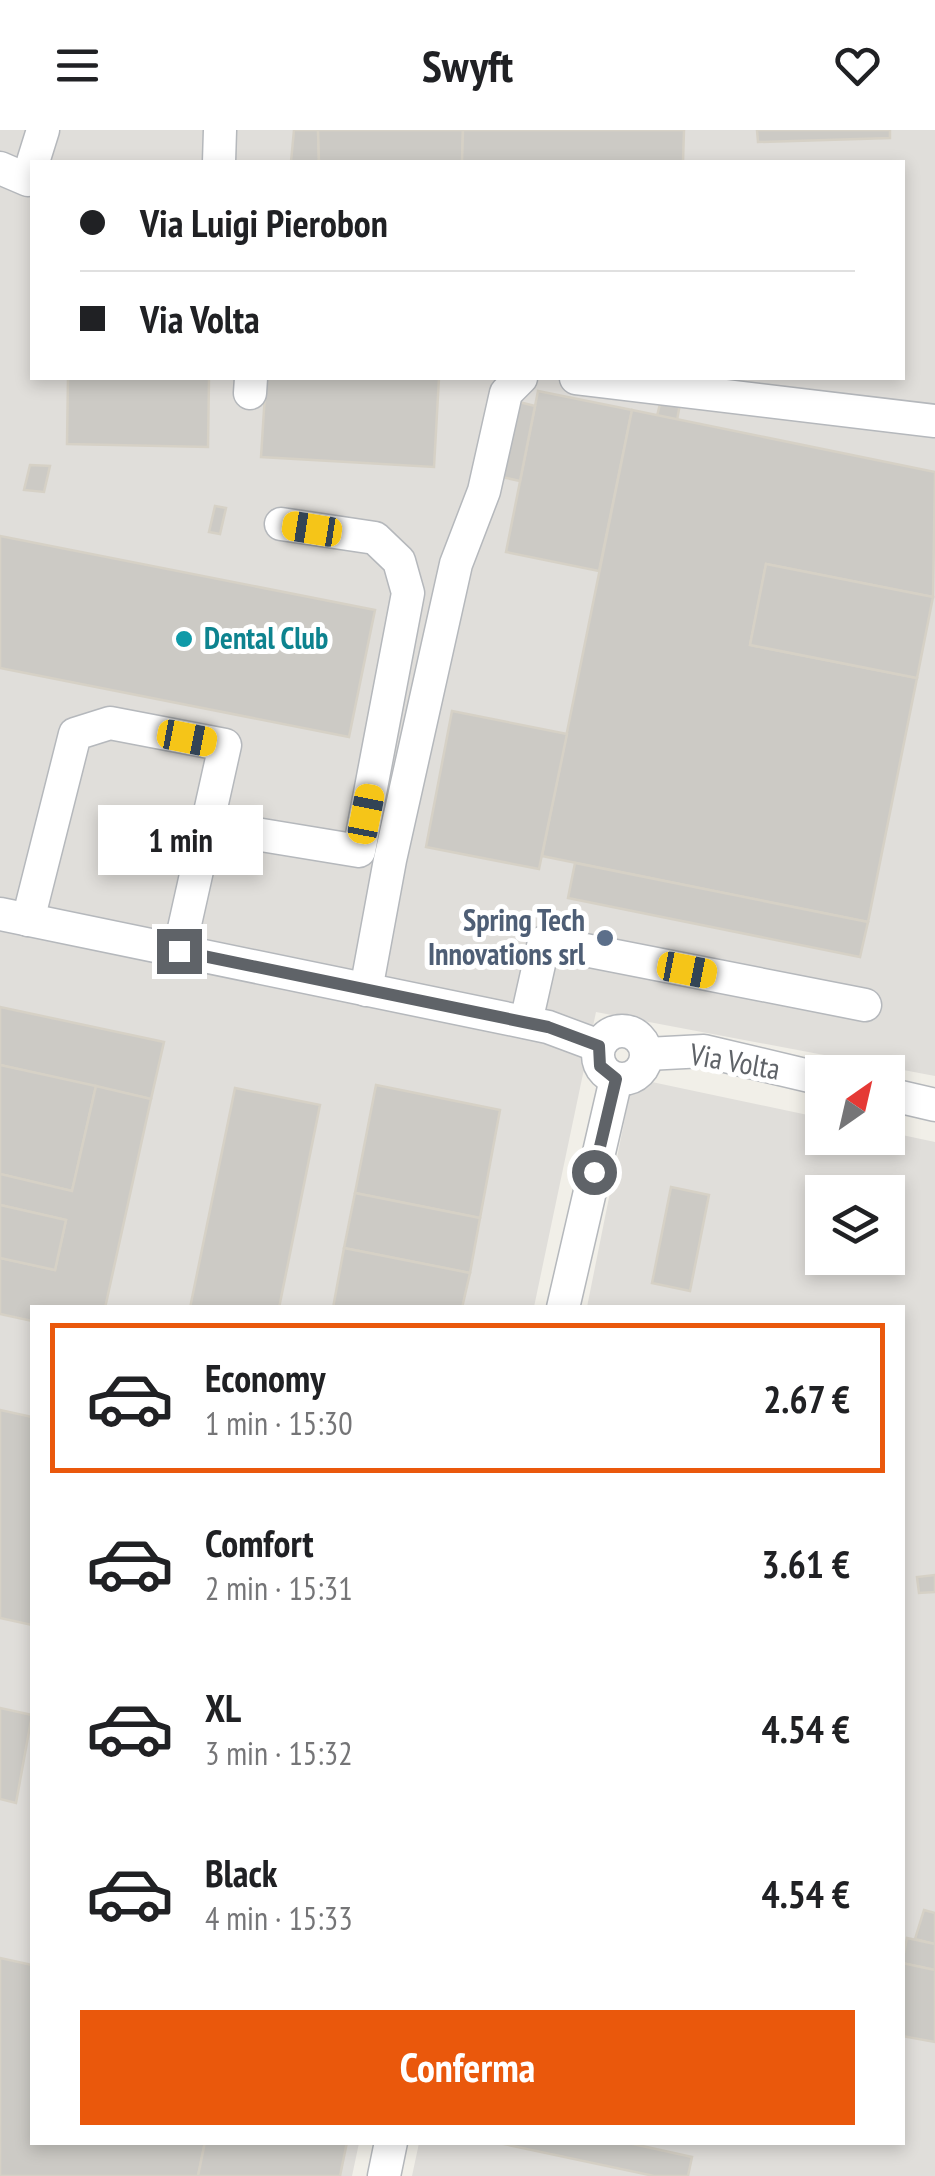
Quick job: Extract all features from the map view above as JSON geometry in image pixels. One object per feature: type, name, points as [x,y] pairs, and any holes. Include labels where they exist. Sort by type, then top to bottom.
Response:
[{"type":"street","points":[[30,160],[43,130]]},
{"type":"street","points":[[219,160],[220,130]]},
{"type":"street","points":[[366,990],[456,564],[484,491],[506,393],[519,380]]},
{"type":"street","points":[[593,380],[935,421]]},
{"type":"street","points":[[207,826],[359,851],[408,594],[399,560],[374,538],[281,524]]},
{"type":"street","points":[[14,917],[76,734],[110,723],[226,745],[179,951]]},
{"type":"street","name":"Via Volta","points":[[14,917],[526,1022],[599,1046],[621,1030],[638,1037],[647,1054]]},
{"type":"street","points":[[526,1022],[544,942],[865,1005]]},
{"type":"street","points":[[564,1305],[616,1079],[600,1066],[599,1046]]},
{"type":"street","name":"Via Volta","points":[[647,1054],[704,1051],[805,1075]]},
{"type":"street","name":"Via Volta","points":[[616,1079],[638,1074],[647,1054]]},
{"type":"street","points":[[905,1098],[935,1105]]},
{"type":"street","points":[[384,2176],[390,2145]]},
{"type":"shaded area","points":[[0,130],[935,130],[935,1076],[905,1070],[905,1055],[824,1055],[596,1012],[534,1305],[30,1305],[30,2145],[359,2145],[352,2176],[0,2176]]},
{"type":"shaded area","points":[[633,1078],[805,1114],[805,1155],[905,1155],[905,1136],[935,1142],[935,2176],[412,2176],[419,2145],[905,2145],[905,1305],[587,1305]]},
{"type":"building","points":[[294,130],[318,130],[319,160],[291,160]]},
{"type":"building","points":[[318,130],[463,130],[462,160],[319,160]]},
{"type":"building","points":[[463,130],[684,130],[683,160],[462,160]]},
{"type":"building","points":[[757,130],[890,130],[890,138],[758,142]]},
{"type":"building","points":[[68,380],[209,380],[208,447],[67,444]]},
{"type":"building","points":[[266,380],[439,380],[434,467],[261,457]]},
{"type":"building","points":[[538,391],[632,410],[599,571],[506,552]]},
{"type":"building","points":[[661,400],[680,404],[677,420],[657,416]]},
{"type":"building","points":[[515,401],[535,406],[520,481],[497,476]]},
{"type":"building","points":[[632,410],[935,472],[933,597],[766,564],[750,645],[917,678],[868,922],[542,856]]},
{"type":"building","points":[[30,465],[50,466],[44,492],[24,490]]},
{"type":"building","points":[[215,506],[226,508],[220,534],[209,532]]},
{"type":"building","name":"Dental Club","points":[[0,536],[375,610],[349,737],[0,668]]},
{"type":"building","points":[[766,564],[933,597],[917,678],[750,645]]},
{"type":"building","points":[[452,711],[567,734],[539,869],[426,847]]},
{"type":"building","points":[[575,863],[868,922],[860,957],[568,898]]},
{"type":"building","points":[[0,1007],[164,1042],[151,1099],[0,1065]]},
{"type":"building","points":[[0,1065],[96,1086],[72,1191],[0,1174]]},
{"type":"building","points":[[376,1085],[500,1110],[480,1218],[355,1193]]},
{"type":"building","points":[[96,1086],[151,1099],[106,1305],[30,1305],[30,1321],[0,1314],[0,1258],[55,1270],[66,1220],[0,1205],[0,1174],[72,1191]]},
{"type":"building","points":[[235,1088],[320,1105],[280,1305],[191,1305]]},
{"type":"building","points":[[671,1187],[709,1195],[690,1291],[652,1283]]},
{"type":"building","points":[[355,1193],[480,1218],[470,1273],[344,1248]]},
{"type":"building","points":[[0,1205],[66,1220],[55,1270],[0,1258]]},
{"type":"building","points":[[344,1248],[470,1273],[463,1305],[334,1305]]},
{"type":"building","points":[[0,1410],[30,1417],[30,1625],[0,1618]]},
{"type":"building","points":[[935,1575],[935,1592],[919,1593],[917,1577]]},
{"type":"building","points":[[0,1708],[30,1715],[30,1726],[16,1803],[0,1799]]},
{"type":"building","points":[[924,1910],[935,1913],[935,1944],[915,1939]]},
{"type":"building","points":[[907,1938],[935,1944],[935,1970],[905,1964]]},
{"type":"building","points":[[0,1958],[30,1965],[30,2145],[204,2145],[198,2176],[0,2176]]},
{"type":"building","points":[[905,1964],[935,1970],[935,2042],[905,2037]]},
{"type":"building","points":[[204,2145],[346,2145],[340,2176],[198,2176]]},
{"type":"building","points":[[508,2145],[638,2145],[692,2157],[688,2176],[654,2176]]},
{"type":"place","name":"Dental Club","points":[[184,639]]},
{"type":"place","name":"Spring Tech Innovations srl","points":[[605,938]]},
{"type":"route","points":[[179,951],[548,1027],[599,1046],[600,1066],[616,1079],[594,1172]]}]
